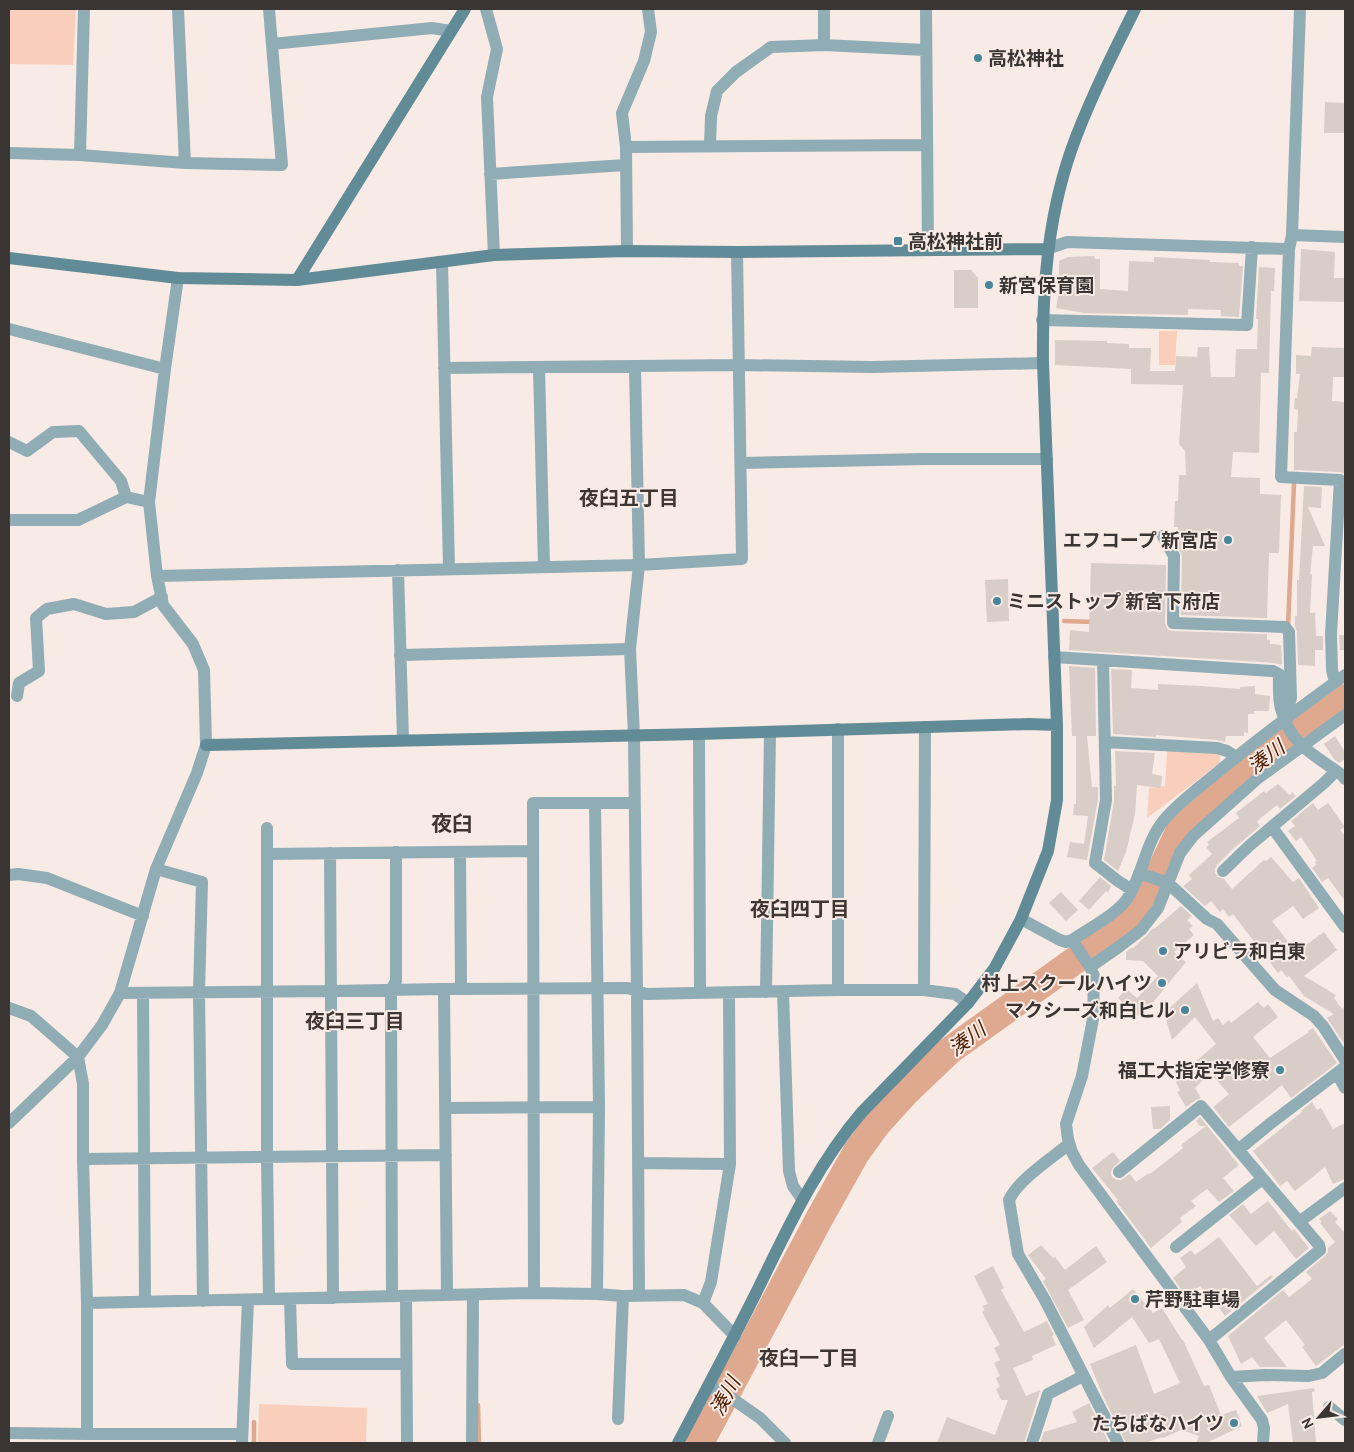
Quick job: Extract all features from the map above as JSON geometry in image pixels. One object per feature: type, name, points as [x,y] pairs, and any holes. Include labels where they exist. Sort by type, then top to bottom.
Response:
[{"type":"street","points":[[80,155],[84,9]]},
{"type":"street","points":[[178,9],[185,163]]},
{"type":"street","points":[[9,152],[185,163],[282,165],[269,9]]},
{"type":"street","points":[[296,280],[464,9]]},
{"type":"street","points":[[486,9],[497,49],[487,97],[494,255]]},
{"type":"street","points":[[627,250],[626,147],[622,113],[644,61],[651,32],[648,9]]},
{"type":"street","points":[[824,9],[824,45]]},
{"type":"street","points":[[926,9],[928,250]]},
{"type":"street","points":[[678,1443],[735,1336],[802,1199],[827,1158],[848,1129],[884,1088],[968,1003],[994,969],[1021,919],[1048,851],[1058,800],[1042,320],[1047,249],[1058,194],[1075,138],[1135,9]]},
{"type":"street","points":[[1021,919],[1060,940],[1074,943],[1126,901],[1150,844],[1163,821],[1183,801],[1236,757],[1340,679],[1332,670],[1331,634],[1342,480],[1281,477],[1300,9]]},
{"type":"street","points":[[272,44],[432,28],[451,31]]},
{"type":"street","points":[[710,146],[711,116],[717,91],[736,72],[771,47],[824,45],[926,50]]},
{"type":"street","points":[[626,147],[927,146]]},
{"type":"street","points":[[490,174],[625,165]]},
{"type":"street","points":[[1292,235],[1345,237]]},
{"type":"street","points":[[9,258],[178,278],[296,280],[494,255],[627,250],[737,252],[1047,249],[1067,242],[1289,249]]},
{"type":"street","points":[[1042,320],[1247,325],[1252,247]]},
{"type":"street","points":[[157,576],[544,567],[742,559],[737,252]]},
{"type":"street","points":[[442,262],[448,569]]},
{"type":"street","points":[[9,1123],[78,1057],[102,1024],[120,993],[156,869],[197,773],[206,745],[204,670],[193,644],[163,605],[157,576],[149,502],[178,278]]},
{"type":"street","points":[[9,329],[165,368]]},
{"type":"street","points":[[444,368],[738,365],[872,367],[1043,363]]},
{"type":"street","points":[[635,367],[639,564],[630,649],[634,736],[639,1295]]},
{"type":"street","points":[[539,368],[544,567]]},
{"type":"street","points":[[9,442],[26,451],[53,432],[79,431],[121,481],[126,497]]},
{"type":"street","points":[[741,462],[1047,459]]},
{"type":"street","points":[[9,520],[78,520],[126,497],[149,502]]},
{"type":"street","points":[[1163,536],[1174,556],[1173,623],[1287,629],[1291,698],[1285,720]]},
{"type":"street","points":[[398,570],[402,740]]},
{"type":"street","points":[[18,696],[20,683],[39,671],[36,618],[47,608],[74,604],[106,614],[134,612],[162,597]]},
{"type":"street","points":[[400,655],[630,649]]},
{"type":"street","points":[[1054,657],[1273,671],[1279,674],[1280,707],[1287,727],[1299,744],[1342,775]]},
{"type":"street","points":[[1103,660],[1106,800],[1095,863],[1132,890]]},
{"type":"street","points":[[1088,965],[1120,946],[1141,930],[1158,908],[1180,853],[1193,836],[1257,779],[1345,715]]},
{"type":"street","points":[[206,745],[634,736],[1029,724],[1057,725]]},
{"type":"street","points":[[924,990],[925,727]]},
{"type":"street","points":[[838,730],[838,990]]},
{"type":"street","points":[[766,992],[770,732]]},
{"type":"street","points":[[699,734],[700,993]]},
{"type":"street","points":[[1105,742],[1217,748],[1227,751],[1236,757]]},
{"type":"street","points":[[1223,870],[1324,783],[1342,775]]},
{"type":"street","points":[[534,1293],[533,803],[634,803]]},
{"type":"street","points":[[595,803],[599,1107],[597,1294]]},
{"type":"street","points":[[1272,827],[1345,927]]},
{"type":"street","points":[[267,828],[269,1299]]},
{"type":"street","points":[[267,854],[532,851]]},
{"type":"street","points":[[392,1296],[391,990],[396,980],[396,852]]},
{"type":"street","points":[[460,852],[461,988]]},
{"type":"street","points":[[330,853],[334,1298]]},
{"type":"street","points":[[156,869],[202,882],[199,992],[202,1301]]},
{"type":"street","points":[[1139,873],[1168,883],[1207,919],[1217,924],[1275,990],[1314,1016],[1324,1026],[1345,1060]]},
{"type":"street","points":[[9,875],[18,874],[47,878],[143,916]]},
{"type":"street","points":[[1074,943],[1094,976],[1093,1019],[1082,1076],[1066,1124],[1069,1144],[1079,1165],[1209,1340],[1262,1420],[1264,1428],[1263,1443]]},
{"type":"street","points":[[120,993],[444,988],[628,988],[646,994],[924,990],[955,994],[968,1003]]},
{"type":"street","points":[[444,988],[447,1295]]},
{"type":"street","points":[[783,992],[789,1171],[793,1186],[802,1199]]},
{"type":"street","points":[[143,993],[145,1302]]},
{"type":"street","points":[[703,1303],[711,1282],[730,1164],[729,993]]},
{"type":"street","points":[[9,1008],[31,1016],[78,1057],[84,1084],[83,1159],[88,1434]]},
{"type":"street","points":[[1238,1150],[1341,1070],[1345,1088]]},
{"type":"street","points":[[1120,1172],[1201,1106],[1318,1245],[1320,1250],[1209,1340]]},
{"type":"street","points":[[446,1108],[599,1107]]},
{"type":"street","points":[[1069,1144],[1026,1178],[1009,1200],[1018,1254],[1045,1300],[1118,1443]]},
{"type":"street","points":[[83,1159],[267,1156],[332,1157],[391,1154],[446,1155]]},
{"type":"street","points":[[639,1163],[730,1164]]},
{"type":"street","points":[[1176,1247],[1262,1179]]},
{"type":"street","points":[[1299,1222],[1345,1188]]},
{"type":"street","points":[[87,1303],[534,1293],[623,1296],[684,1295],[703,1303],[735,1336]]},
{"type":"street","points":[[472,1443],[473,1295]]},
{"type":"street","points":[[406,1296],[406,1443]]},
{"type":"street","points":[[618,1420],[623,1296]]},
{"type":"street","points":[[290,1299],[292,1364],[406,1364]]},
{"type":"street","points":[[9,1433],[242,1439],[248,1300]]},
{"type":"street","points":[[1232,1377],[1265,1375],[1309,1376],[1322,1373],[1345,1354]]},
{"type":"street","points":[[1032,1443],[1048,1394],[1084,1376]]},
{"type":"street","points":[[709,1385],[760,1418],[785,1443]]},
{"type":"street","points":[[1329,1407],[1345,1420]]},
{"type":"street","points":[[878,1443],[888,1416]]},
{"type":"shaded area","points":[[9,9],[76,9],[73,65],[9,64]]},
{"type":"shaded area","points":[[1159,331],[1177,331],[1175,365],[1159,365]]},
{"type":"shaded area","points":[[1167,751],[1220,752],[1220,763],[1147,818],[1149,788],[1165,786]]},
{"type":"shaded area","points":[[259,1404],[367,1408],[366,1443],[258,1443]]},
{"type":"building","points":[[1325,102],[1345,103],[1345,133],[1324,133]]},
{"type":"building","points":[[1301,249],[1335,252],[1334,278],[1345,278],[1345,302],[1299,301]]},
{"type":"building","points":[[1094,256],[1095,259],[1100,259],[1100,289],[1128,291],[1129,261],[1154,262],[1154,257],[1239,263],[1239,266],[1243,266],[1239,317],[1221,316],[1221,310],[1188,309],[1188,315],[1084,313],[1056,308],[1061,278],[1059,278],[1059,261],[1068,257]]},
{"type":"building","points":[[1259,267],[1275,268],[1274,291],[1271,291],[1269,373],[1261,373],[1259,453],[1233,452],[1231,477],[1260,478],[1260,494],[1281,495],[1279,553],[1269,553],[1267,618],[1181,615],[1182,556],[1177,545],[1178,527],[1174,527],[1179,475],[1186,475],[1185,451],[1179,444],[1183,385],[1131,384],[1131,369],[1055,365],[1055,340],[1107,341],[1107,343],[1129,344],[1129,348],[1151,348],[1150,371],[1175,371],[1176,356],[1197,357],[1198,347],[1209,347],[1211,377],[1235,377],[1236,349],[1257,349],[1258,319],[1256,319]]},
{"type":"building","points":[[954,270],[971,270],[978,278],[978,308],[954,308]]},
{"type":"building","points":[[1312,347],[1345,348],[1345,377],[1333,377],[1332,401],[1345,402],[1345,474],[1340,472],[1294,470],[1294,432],[1297,432],[1298,410],[1294,409],[1300,374],[1296,374],[1296,355],[1311,356]]},
{"type":"building","points":[[1304,486],[1322,487],[1321,508],[1308,507],[1325,546],[1313,546],[1310,574],[1312,574],[1310,613],[1315,613],[1316,636],[1323,636],[1323,650],[1315,650],[1315,666],[1298,665],[1297,632],[1295,626]]},
{"type":"building","points":[[1091,563],[1166,565],[1165,623],[1168,630],[1267,634],[1267,640],[1270,640],[1270,644],[1281,645],[1282,665],[1069,650],[1070,630],[1089,632]]},
{"type":"building","name":"ミニストップ 新宮下府店","points":[[1008,579],[1009,621],[987,622],[985,580]]},
{"type":"building","points":[[1339,635],[1345,635],[1345,650],[1340,650]]},
{"type":"building","points":[[1069,666],[1095,668],[1096,736],[1087,736],[1092,787],[1098,787],[1098,799],[1087,860],[1067,857],[1070,842],[1084,844],[1088,816],[1073,815],[1074,804],[1076,804],[1076,736],[1072,736]]},
{"type":"building","points":[[1111,669],[1132,670],[1131,688],[1158,690],[1158,684],[1240,689],[1240,687],[1255,686],[1255,694],[1270,696],[1269,711],[1254,711],[1254,714],[1248,714],[1248,733],[1244,732],[1244,736],[1226,736],[1225,742],[1156,735],[1156,737],[1113,734]]},
{"type":"building","points":[[1335,736],[1345,752],[1345,759],[1339,763],[1324,744]]},
{"type":"building","points":[[1115,751],[1155,753],[1152,774],[1162,776],[1161,788],[1137,785],[1135,814],[1126,852],[1118,871],[1104,860],[1114,801],[1114,786],[1116,786]]},
{"type":"building","points":[[1278,784],[1290,795],[1292,792],[1296,796],[1280,809],[1277,805],[1257,821],[1260,826],[1217,865],[1215,873],[1218,877],[1224,879],[1232,889],[1264,860],[1266,861],[1271,857],[1293,882],[1299,878],[1319,908],[1303,919],[1293,906],[1272,921],[1296,952],[1324,932],[1337,950],[1304,976],[1336,995],[1334,998],[1342,1009],[1345,1006],[1345,1045],[1327,1018],[1334,1014],[1304,996],[1289,976],[1287,977],[1281,970],[1278,973],[1233,914],[1229,917],[1223,909],[1220,912],[1211,901],[1205,906],[1183,886],[1192,879],[1189,875],[1212,854],[1206,847],[1209,845],[1207,842],[1239,818],[1236,813],[1264,791],[1266,793]]},
{"type":"building","points":[[1313,803],[1318,810],[1328,803],[1345,827],[1340,830],[1345,836],[1345,901],[1328,878],[1322,882],[1312,868],[1316,865],[1315,862],[1317,861],[1301,837],[1296,841],[1288,831],[1295,826],[1291,821]]},
{"type":"building","points":[[1100,877],[1111,886],[1108,893],[1106,891],[1089,910],[1079,901]]},
{"type":"building","points":[[1061,892],[1078,910],[1066,921],[1049,903]]},
{"type":"building","points":[[1181,906],[1192,916],[1187,920],[1193,926],[1189,929],[1194,935],[1174,952],[1186,962],[1142,1016],[1136,1015],[1118,998],[1126,989],[1137,998],[1158,976],[1143,961],[1126,960],[1126,952]]},
{"type":"building","points":[[1197,983],[1213,1021],[1218,1018],[1223,1025],[1229,1020],[1231,1023],[1258,1002],[1264,1008],[1268,1004],[1278,1017],[1253,1037],[1270,1058],[1313,1028],[1337,1063],[1291,1098],[1282,1085],[1229,1127],[1213,1107],[1229,1094],[1210,1073],[1195,1088],[1201,1098],[1186,1107],[1177,1092],[1180,1090],[1176,1082],[1199,1069],[1194,1063],[1216,1044],[1195,1017],[1172,1040],[1164,1013]]},
{"type":"building","points":[[1312,1102],[1317,1110],[1321,1108],[1333,1129],[1345,1123],[1345,1179],[1333,1184],[1325,1167],[1295,1191],[1287,1181],[1280,1186],[1253,1151]]},
{"type":"building","points":[[1170,1106],[1170,1120],[1160,1129],[1153,1129],[1151,1107]]},
{"type":"building","points":[[1200,1117],[1239,1165],[1223,1178],[1234,1191],[1219,1202],[1207,1189],[1191,1201],[1196,1206],[1180,1218],[1182,1222],[1151,1248],[1116,1201],[1118,1200],[1092,1168],[1113,1152],[1120,1161],[1112,1169],[1112,1177],[1121,1180],[1130,1174],[1136,1182],[1150,1174],[1183,1148],[1181,1145],[1206,1126],[1200,1126],[1196,1121]]},
{"type":"building","points":[[1268,1201],[1292,1231],[1294,1229],[1309,1248],[1296,1259],[1274,1231],[1256,1246],[1229,1215],[1243,1204],[1251,1214]]},
{"type":"building","points":[[1330,1211],[1338,1219],[1335,1222],[1345,1233],[1345,1344],[1316,1366],[1302,1347],[1305,1345],[1286,1320],[1264,1338],[1287,1367],[1260,1367],[1252,1357],[1241,1364],[1228,1336],[1283,1290],[1289,1297],[1312,1279],[1306,1272],[1325,1256],[1328,1248],[1335,1242],[1319,1219]]},
{"type":"building","points":[[1219,1237],[1257,1286],[1271,1275],[1273,1277],[1225,1316],[1200,1286],[1186,1296],[1173,1278],[1186,1267],[1180,1258],[1191,1250],[1195,1255]]},
{"type":"building","points":[[1041,1245],[1053,1258],[1055,1257],[1065,1270],[1096,1246],[1107,1262],[1068,1290],[1084,1320],[1068,1328],[1043,1281],[1046,1279],[1028,1255]]},
{"type":"building","points":[[993,1266],[1004,1288],[1001,1290],[1024,1332],[1047,1321],[1054,1335],[1052,1336],[1056,1345],[1032,1356],[1033,1360],[1013,1368],[1026,1396],[1040,1390],[1024,1443],[937,1443],[947,1417],[995,1435],[1008,1400],[1001,1400],[996,1389],[1000,1387],[996,1378],[1000,1376],[994,1363],[1000,1360],[994,1348],[1000,1345],[982,1312],[985,1310],[982,1306],[988,1304],[974,1276]]},
{"type":"building","points":[[1133,1289],[1153,1313],[1162,1308],[1183,1340],[1204,1386],[1209,1385],[1221,1415],[1236,1410],[1242,1426],[1206,1443],[1196,1443],[1199,1436],[1181,1430],[1145,1443],[1126,1443],[1090,1364],[1136,1345],[1154,1394],[1180,1383],[1159,1339],[1149,1343],[1132,1317],[1094,1348],[1084,1327],[1108,1305],[1110,1308]]},
{"type":"building","points":[[1314,1388],[1315,1391],[1312,1392],[1316,1443],[1293,1443],[1288,1404],[1267,1413],[1257,1396]]},
{"type":"building","points":[[1089,1403],[1109,1443],[1040,1443],[1044,1432],[1077,1422],[1072,1412]]},
{"type":"waterway","points":[[1288,627],[1294,484]]},
{"type":"waterway","points":[[1064,621],[1095,622]]},
{"type":"waterway","name":"湊川","points":[[700,1443],[819,1219],[856,1153],[877,1124],[906,1092],[949,1051],[1141,913],[1180,830],[1252,767],[1345,698]]},
{"type":"waterway","points":[[478,1405],[479,1443]]},
{"type":"waterway","points":[[254,1422],[254,1443]]},
{"type":"place","name":"高松神社","points":[[978,58]]},
{"type":"place","name":"高松神社前","points":[[898,241]]},
{"type":"place","name":"新宮保育園","points":[[989,285]]},
{"type":"place","name":"エフコープ 新宮店","points":[[1228,540]]},
{"type":"place","name":"ミニストップ 新宮下府店","points":[[997,601]]},
{"type":"place","name":"アリビラ和白東","points":[[1163,951]]},
{"type":"place","name":"村上スクールハイツ","points":[[1162,983]]},
{"type":"place","name":"マクシーズ和白ヒル","points":[[1185,1010]]},
{"type":"place","name":"福工大指定学修寮","points":[[1280,1070]]},
{"type":"place","name":"芹野駐車場","points":[[1135,1299]]},
{"type":"place","name":"たちばなハイツ","points":[[1234,1423]]},
{"type":"district","name":"夜臼五丁目","points":[[629,498]]},
{"type":"district","name":"夜臼","points":[[452,824]]},
{"type":"district","name":"夜臼四丁目","points":[[800,909]]},
{"type":"district","name":"夜臼三丁目","points":[[355,1021]]},
{"type":"district","name":"夜臼一丁目","points":[[809,1358]]}]
